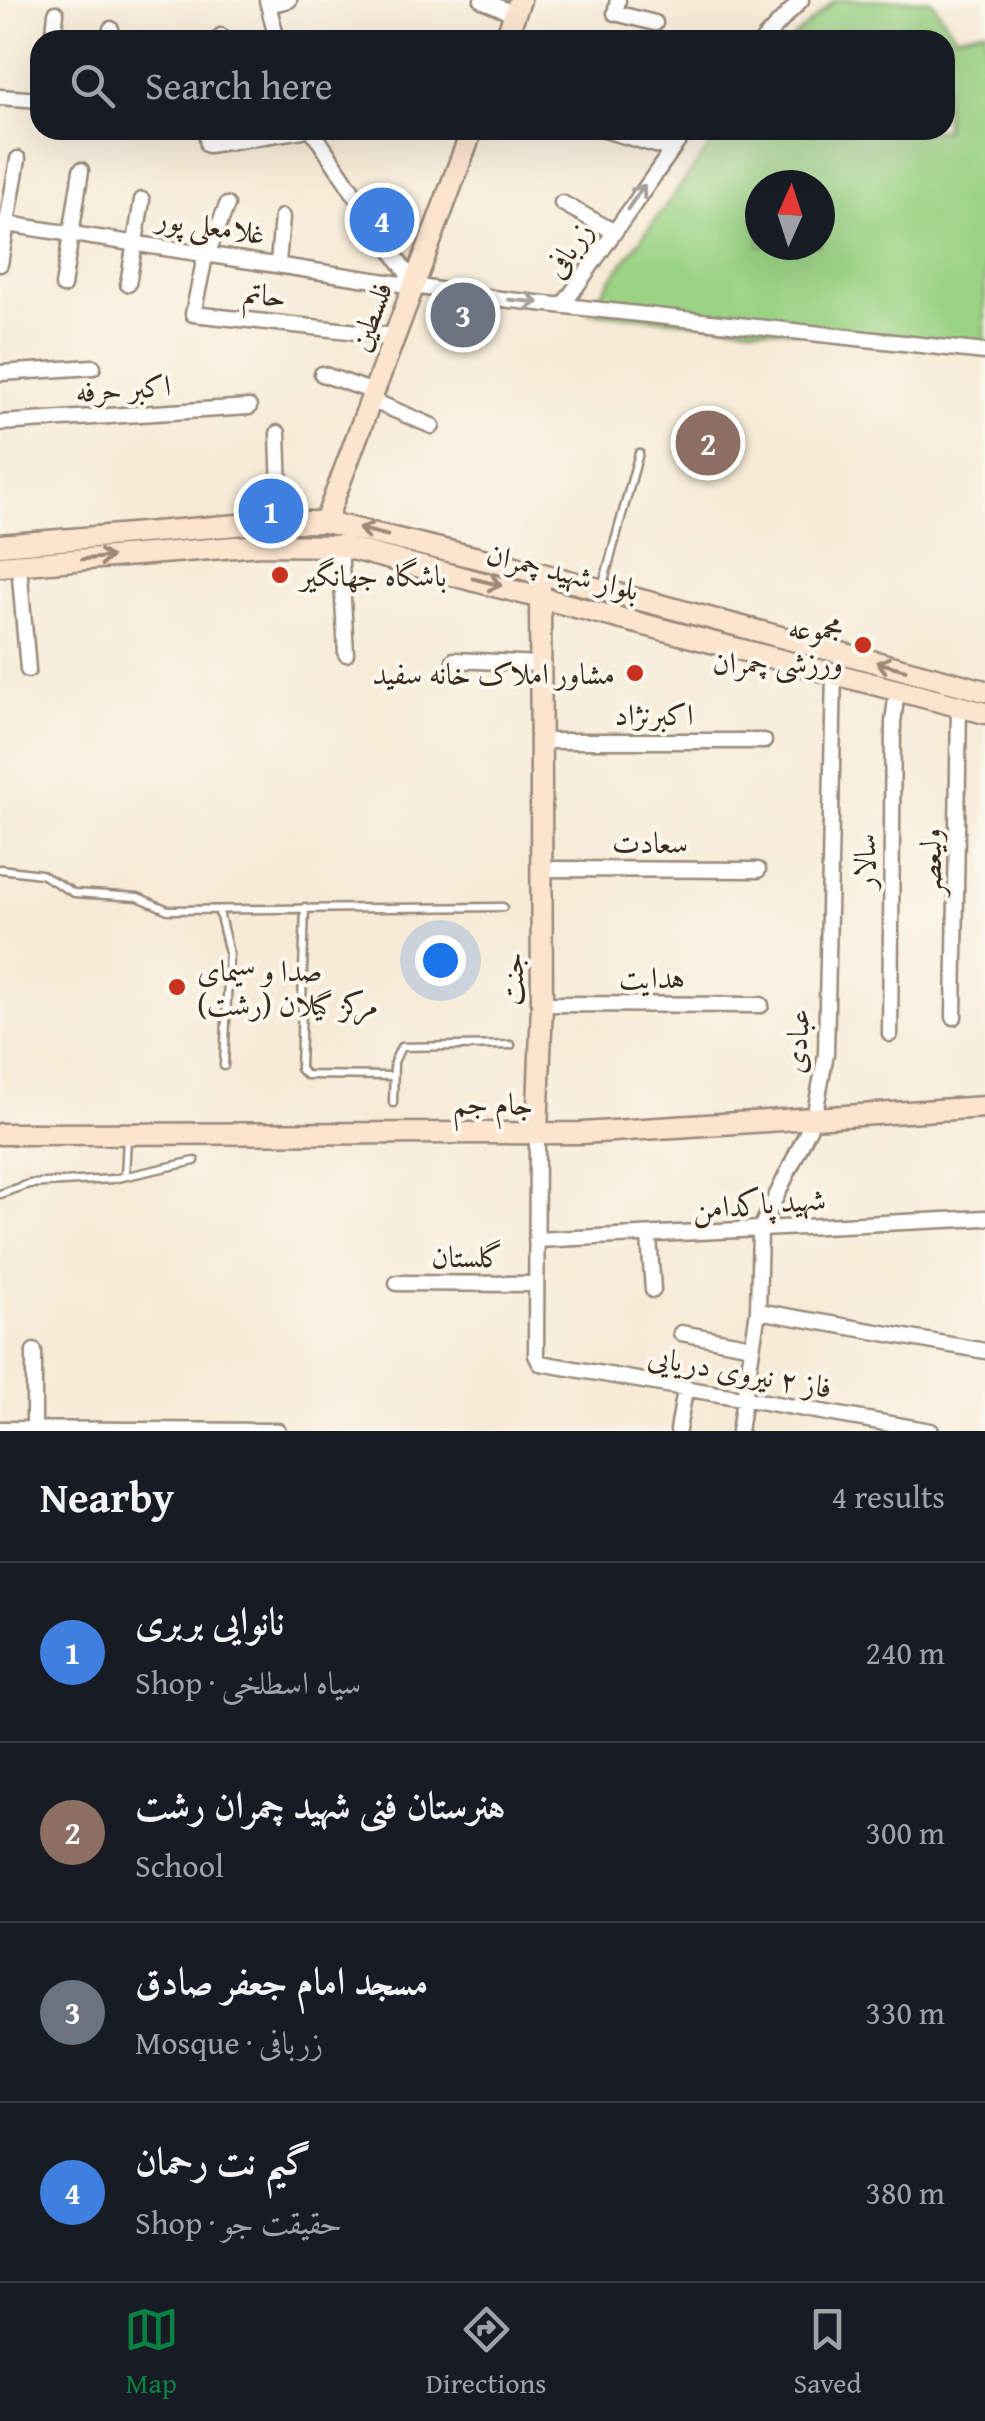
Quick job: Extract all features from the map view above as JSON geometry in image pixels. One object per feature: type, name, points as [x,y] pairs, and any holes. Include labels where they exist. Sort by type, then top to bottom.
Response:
[{"type":"main road","name":"فلسطین","points":[[325,522],[468,140]]},
{"type":"main road","name":"بلوار شهید چمران","points":[[0,544],[325,522],[542,574],[834,673],[897,690],[969,694]]},
{"type":"main road","name":"بلوار شهید چمران","points":[[10,565],[260,545],[340,546],[538,595],[608,598],[969,694],[985,713]]},
{"type":"main road","name":"جنت","points":[[536,1133],[542,1004],[543,741],[538,595],[542,574]]},
{"type":"main road","name":"جام جم","points":[[0,1134],[536,1133],[985,1107]]},
{"type":"street","points":[[275,30],[268,2],[289,0]]},
{"type":"street","points":[[482,0],[518,7]]},
{"type":"street","points":[[772,30],[801,0]]},
{"type":"street","points":[[616,6],[655,23]]},
{"type":"street","points":[[54,30],[56,13]]},
{"type":"street","points":[[0,96],[30,99]]},
{"type":"street","points":[[319,140],[414,284]]},
{"type":"street","points":[[636,140],[669,150]]},
{"type":"street","name":"زربافی","points":[[414,284],[564,304],[678,140]]},
{"type":"street","points":[[0,264],[3,223],[18,160]]},
{"type":"street","points":[[62,286],[81,170]]},
{"type":"street","points":[[128,284],[142,200]]},
{"type":"street","points":[[562,203],[612,231]]},
{"type":"street","points":[[207,252],[227,205]]},
{"type":"street","points":[[278,263],[282,217]]},
{"type":"street","name":"غلامعلی پور","points":[[3,223],[414,284]]},
{"type":"street","name":"حاتم","points":[[207,252],[192,314],[395,336]]},
{"type":"street","points":[[564,304],[985,352]]},
{"type":"street","points":[[0,373],[94,367]]},
{"type":"street","points":[[322,374],[432,426]]},
{"type":"street","name":"اکبر حرفه","points":[[0,424],[249,406]]},
{"type":"street","points":[[278,432],[281,522]]},
{"type":"street","points":[[340,546],[346,654]]},
{"type":"street","points":[[10,565],[28,670]]},
{"type":"street","points":[[454,660],[541,664]]},
{"type":"street","name":"عبادی","points":[[739,1431],[758,1311],[760,1230],[814,1118],[826,1054],[834,673]]},
{"type":"street","name":"سالار","points":[[890,1034],[893,722],[897,690]]},
{"type":"street","name":"ولیعصر","points":[[954,1018],[969,694]]},
{"type":"street","name":"اکبرنژاد","points":[[543,741],[764,742]]},
{"type":"street","name":"سعادت","points":[[543,870],[758,870]]},
{"type":"street","name":"هدایت","points":[[542,1004],[761,1005]]},
{"type":"street","name":"جنت","points":[[536,1133],[536,1355],[540,1363]]},
{"type":"street","name":"شهید پاکدامن","points":[[536,1240],[649,1238],[985,1218]]},
{"type":"street","points":[[649,1238],[653,1290]]},
{"type":"street","name":"گلستان","points":[[397,1283],[536,1284]]},
{"type":"street","points":[[758,1311],[985,1352]]},
{"type":"street","points":[[680,1333],[752,1346]]},
{"type":"street","points":[[34,1350],[34,1430]]},
{"type":"street","name":"فاز ۲ نیروی دریایی","points":[[540,1363],[931,1431]]},
{"type":"street","points":[[678,1430],[684,1390]]},
{"type":"street","points":[[0,1430],[278,1431]]},
{"type":"lane","points":[[608,598],[639,452]]},
{"type":"lane","points":[[0,869],[41,874],[49,881],[90,896],[138,897],[168,910],[503,907]]},
{"type":"lane","points":[[305,908],[300,1069],[306,1075],[394,1076]]},
{"type":"lane","points":[[218,912],[229,953],[224,1066]]},
{"type":"lane","points":[[394,1103],[396,1053],[408,1044],[511,1045]]},
{"type":"lane","points":[[125,1176],[127,1134]]},
{"type":"lane","points":[[0,1194],[29,1184],[125,1176],[194,1160]]},
{"type":"green space","points":[[835,0],[931,0],[952,30],[802,30]]},
{"type":"green space","points":[[985,29],[985,348],[587,312],[715,140],[955,140],[955,35]]},
{"type":"place","name":"گیم نت رحمان","points":[[382,220]]},
{"type":"place","name":"مسجد امام جعفر صادق","points":[[463,315]]},
{"type":"place","name":"هنرستان فنی شهید چمران رشت","points":[[708,443]]},
{"type":"place","name":"نانوایی بربری","points":[[271,511]]},
{"type":"place","name":"باشگاه جهانگیر","points":[[280,575]]},
{"type":"place","name":"مجموعه ورزشی چمران","points":[[863,645]]},
{"type":"place","name":"مشاور املاک خانه سفید","points":[[635,673]]},
{"type":"place","name":"صدا و سیمای مرکز گیلان (رشت)","points":[[177,987]]}]
